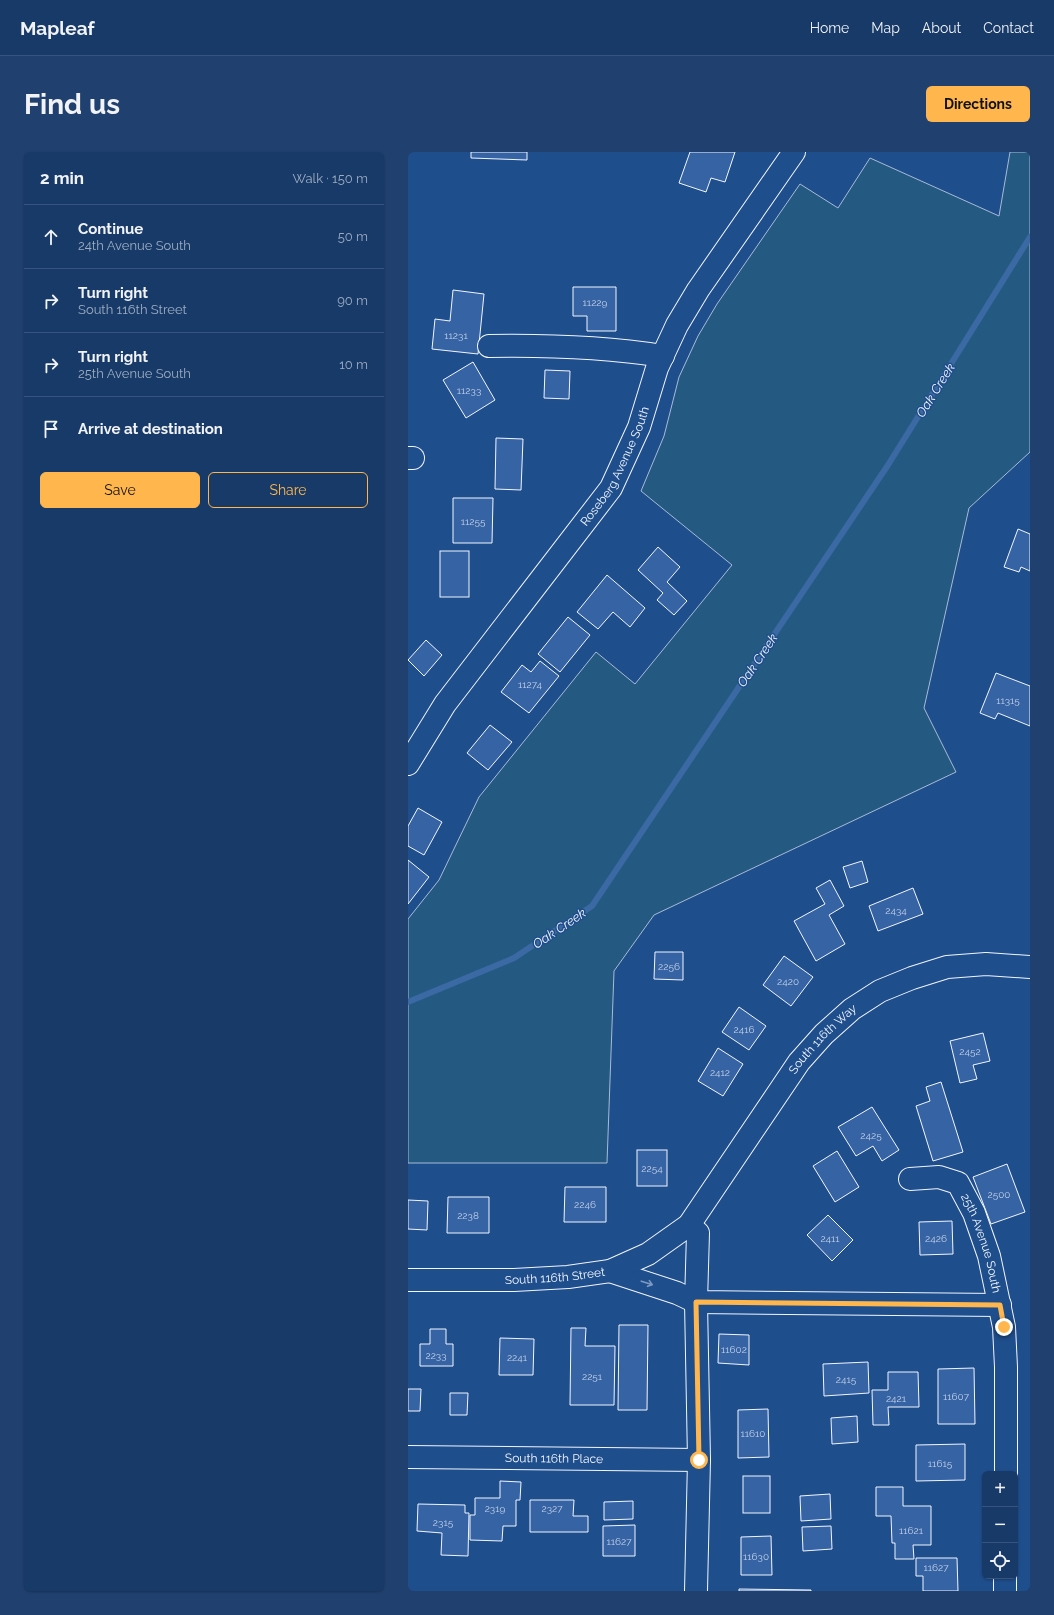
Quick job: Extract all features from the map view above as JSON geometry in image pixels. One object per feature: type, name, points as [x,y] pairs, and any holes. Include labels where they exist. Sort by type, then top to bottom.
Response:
[{"type":"street","name":"Roseberg Avenue South","points":[[408,764],[445,704],[611,488],[639,427],[657,368],[677,325],[698,290],[794,152]]},
{"type":"street","points":[[489,346],[576,346],[633,351],[663,356]]},
{"type":"street","name":"South 116th Way","points":[[689,1226],[799,1062],[824,1034],[852,1009],[880,991],[912,978],[947,967],[986,964],[1030,967]]},
{"type":"street","name":"25th Avenue South","points":[[910,1178],[939,1177],[958,1183],[974,1213],[989,1256],[1004,1327],[1006,1367],[1006,1471]]},
{"type":"street","points":[[689,1226],[698,1233],[696,1302],[699,1460],[696,1591]]},
{"type":"street","name":"South 116th Street","points":[[408,1280],[514,1280],[568,1277],[610,1271],[648,1254],[689,1226]]},
{"type":"street","points":[[610,1271],[677,1293],[696,1302],[1000,1305]]},
{"type":"street","name":"South 116th Place","points":[[408,1457],[699,1460]]},
{"type":"street","points":[[1005,1579],[1005,1591]]},
{"type":"shaded area","points":[[1010,152],[1030,152],[1030,452],[969,508],[924,708],[956,772],[654,915],[614,971],[607,1163],[408,1163],[408,919],[439,880],[479,797],[596,652],[635,684],[732,565],[641,491],[664,436],[679,377],[698,336],[717,304],[800,184],[838,208],[870,158],[999,216]]},
{"type":"building","points":[[471,152],[527,152],[527,160],[471,158]]},
{"type":"building","points":[[690,152],[735,152],[725,182],[711,178],[706,192],[679,183]]},
{"type":"building","points":[[573,287],[616,287],[616,331],[587,331],[587,316],[573,316]]},
{"type":"building","points":[[453,290],[484,294],[478,354],[432,349],[435,319],[450,321]]},
{"type":"building","points":[[473,362],[495,400],[466,418],[443,380]]},
{"type":"building","points":[[545,370],[570,371],[569,399],[544,398]]},
{"type":"building","points":[[496,438],[523,439],[521,490],[495,489]]},
{"type":"building","points":[[453,498],[493,498],[492,543],[453,543]]},
{"type":"building","points":[[1018,529],[1030,534],[1030,571],[1021,567],[1019,572],[1004,567]]},
{"type":"building","points":[[658,547],[680,567],[667,582],[687,601],[674,615],[657,600],[663,593],[638,570]]},
{"type":"building","points":[[440,551],[469,551],[469,597],[440,597]]},
{"type":"building","points":[[607,575],[645,608],[630,627],[613,612],[598,629],[577,612]]},
{"type":"building","points":[[568,617],[590,635],[560,672],[538,654]]},
{"type":"building","points":[[426,640],[442,655],[424,676],[408,660]]},
{"type":"building","points":[[540,661],[559,676],[529,713],[501,692],[522,665],[531,672]]},
{"type":"building","points":[[996,673],[1030,686],[1030,726],[998,713],[995,719],[980,713]]},
{"type":"building","points":[[490,725],[512,742],[488,770],[467,753]]},
{"type":"building","points":[[418,808],[442,822],[424,855],[408,846],[408,826]]},
{"type":"building","points":[[408,860],[429,877],[408,904]]},
{"type":"building","points":[[862,861],[868,882],[850,888],[843,867]]},
{"type":"building","points":[[830,880],[844,906],[829,915],[845,944],[816,961],[794,921],[825,904],[816,888]]},
{"type":"building","points":[[913,888],[923,914],[878,931],[869,906]]},
{"type":"building","points":[[655,952],[683,952],[683,980],[654,979]]},
{"type":"building","points":[[784,956],[813,977],[791,1006],[763,985]]},
{"type":"building","points":[[739,1007],[766,1026],[749,1050],[722,1032]]},
{"type":"building","points":[[983,1033],[990,1061],[973,1065],[977,1079],[960,1083],[950,1041]]},
{"type":"building","points":[[718,1048],[743,1064],[723,1096],[698,1081]]},
{"type":"building","points":[[941,1082],[963,1152],[933,1161],[916,1106],[930,1101],[926,1087]]},
{"type":"building","points":[[872,1107],[899,1150],[882,1161],[873,1146],[856,1156],[838,1127]]},
{"type":"building","points":[[637,1150],[667,1150],[667,1186],[637,1186]]},
{"type":"building","points":[[837,1151],[859,1187],[835,1202],[813,1166]]},
{"type":"building","points":[[1007,1164],[1025,1212],[991,1224],[973,1177]]},
{"type":"building","points":[[565,1187],[606,1187],[606,1222],[564,1222]]},
{"type":"building","points":[[448,1197],[489,1197],[489,1233],[447,1233]]},
{"type":"building","points":[[408,1200],[428,1201],[427,1230],[408,1229]]},
{"type":"building","points":[[828,1215],[853,1240],[832,1261],[807,1235]]},
{"type":"building","points":[[952,1221],[953,1254],[920,1255],[919,1222]]},
{"type":"building","points":[[619,1325],[648,1325],[647,1410],[618,1410]]},
{"type":"building","points":[[571,1328],[586,1328],[585,1346],[615,1346],[614,1405],[570,1405]]},
{"type":"building","points":[[430,1329],[446,1329],[446,1344],[453,1344],[453,1366],[420,1366],[420,1344],[430,1344]]},
{"type":"building","points":[[719,1334],[749,1335],[749,1365],[718,1363]]},
{"type":"building","points":[[500,1338],[534,1339],[533,1375],[499,1375]]},
{"type":"building","points":[[868,1362],[869,1393],[824,1396],[823,1364]]},
{"type":"building","points":[[974,1368],[975,1424],[938,1424],[938,1369]]},
{"type":"building","points":[[888,1372],[918,1372],[919,1407],[888,1407],[889,1425],[873,1425],[872,1390],[888,1390]]},
{"type":"building","points":[[408,1389],[421,1389],[420,1411],[408,1411]]},
{"type":"building","points":[[450,1393],[468,1393],[467,1415],[450,1415]]},
{"type":"building","points":[[768,1409],[769,1457],[738,1458],[738,1410]]},
{"type":"building","points":[[857,1416],[858,1442],[832,1444],[831,1418]]},
{"type":"building","points":[[965,1444],[965,1480],[916,1481],[916,1445]]},
{"type":"building","points":[[743,1476],[770,1476],[770,1513],[743,1513]]},
{"type":"building","points":[[500,1481],[521,1482],[520,1500],[516,1500],[516,1526],[503,1526],[502,1541],[470,1540],[470,1515],[475,1515],[475,1498],[500,1498]]},
{"type":"building","points":[[876,1487],[903,1487],[903,1506],[931,1506],[931,1545],[913,1545],[914,1559],[895,1559],[895,1543],[892,1543],[891,1516],[876,1516]]},
{"type":"building","points":[[830,1494],[831,1519],[801,1521],[800,1496]]},
{"type":"building","points":[[530,1500],[574,1500],[573,1516],[588,1516],[588,1532],[530,1532]]},
{"type":"building","points":[[633,1501],[633,1519],[604,1520],[604,1502]]},
{"type":"building","points":[[418,1504],[465,1505],[465,1513],[469,1513],[468,1556],[441,1555],[442,1533],[417,1531]]},
{"type":"building","points":[[635,1525],[635,1556],[603,1556],[603,1526]]},
{"type":"building","points":[[831,1526],[832,1549],[803,1551],[802,1527]]},
{"type":"building","points":[[771,1536],[772,1575],[741,1575],[741,1537]]},
{"type":"building","points":[[916,1558],[957,1558],[958,1591],[923,1591],[923,1576],[916,1576]]},
{"type":"building","points":[[739,1589],[811,1590],[811,1591],[739,1591]]},
{"type":"waterway","name":"Oak Creek","points":[[408,1002],[514,958],[592,906],[888,465],[1030,237]]},
{"type":"route","points":[[699,1460],[696,1302],[1000,1305],[1004,1327]]}]
